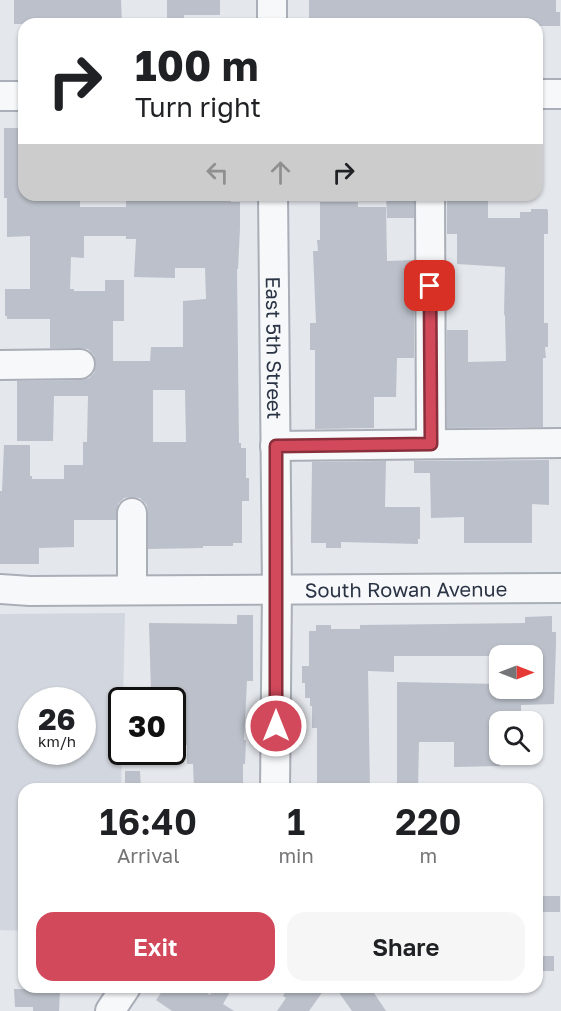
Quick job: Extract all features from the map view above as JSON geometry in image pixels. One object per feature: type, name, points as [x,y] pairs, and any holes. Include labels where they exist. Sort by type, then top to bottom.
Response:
[{"type":"street","points":[[272,0],[272,18]]},
{"type":"street","points":[[543,94],[561,94]]},
{"type":"street","points":[[0,96],[18,96]]},
{"type":"street","name":"East 5th Street","points":[[273,201],[277,589],[275,783]]},
{"type":"street","points":[[430,201],[431,444]]},
{"type":"street","points":[[0,365],[80,364]]},
{"type":"street","points":[[276,446],[561,443]]},
{"type":"street","points":[[126,514],[126,590]]},
{"type":"street","name":"South Rowan Avenue","points":[[0,589],[30,591],[561,588]]},
{"type":"street","points":[[110,1011],[122,993]]},
{"type":"shaded area","points":[[125,613],[123,687],[108,687],[108,765],[122,765],[121,783],[18,783],[18,931],[0,930],[0,614]]},
{"type":"building","points":[[14,0],[121,0],[122,18],[18,18],[18,24],[14,24]]},
{"type":"building","points":[[167,0],[220,0],[220,15],[184,15],[184,18],[167,18]]},
{"type":"building","points":[[309,0],[556,0],[556,12],[560,12],[560,26],[543,26],[543,18],[309,18]]},
{"type":"building","points":[[4,128],[18,128],[18,201],[80,201],[80,207],[126,207],[126,201],[240,202],[237,269],[239,443],[241,443],[241,448],[246,448],[246,478],[249,478],[249,501],[242,501],[242,543],[233,543],[233,546],[203,546],[203,548],[148,549],[147,505],[140,498],[131,497],[124,498],[118,504],[116,520],[74,520],[74,547],[39,548],[39,564],[0,564],[0,491],[2,491],[4,445],[30,445],[30,476],[32,479],[64,479],[64,465],[83,465],[83,442],[87,442],[88,396],[54,396],[53,441],[17,441],[17,381],[81,380],[89,378],[94,373],[96,364],[94,355],[88,349],[50,348],[50,319],[7,319],[5,316],[5,289],[30,289],[30,236],[7,237],[7,198],[4,198]],"holes":[[[84,236],[126,236],[126,239],[136,239],[134,277],[175,278],[175,268],[205,268],[206,299],[183,301],[183,347],[151,347],[150,361],[113,361],[113,321],[124,321],[124,280],[105,280],[105,291],[70,289],[71,257],[84,258]],[[153,390],[185,390],[186,442],[153,442]]]},
{"type":"building","points":[[386,201],[414,201],[414,218],[387,218]]},
{"type":"building","points":[[447,201],[488,201],[488,218],[520,218],[520,212],[531,212],[531,209],[547,209],[548,211],[548,234],[544,234],[544,323],[548,323],[548,347],[545,347],[546,358],[543,358],[543,427],[447,428],[447,330],[468,330],[468,362],[506,361],[505,267],[457,264],[457,234],[447,234]]},
{"type":"building","points":[[320,202],[358,202],[358,207],[386,207],[387,261],[414,260],[414,358],[397,358],[396,397],[374,397],[374,428],[315,429],[315,350],[310,350],[310,323],[316,323],[313,251],[318,251],[317,240],[320,240]]},
{"type":"building","points":[[549,460],[549,505],[532,504],[532,543],[464,543],[464,517],[431,518],[430,473],[414,473],[414,461]]},
{"type":"building","points":[[386,461],[385,507],[420,507],[418,544],[341,542],[341,548],[326,548],[326,543],[311,543],[312,462]]},
{"type":"building","points":[[237,615],[253,615],[253,681],[247,681],[243,783],[194,783],[193,764],[187,764],[186,687],[151,687],[149,623],[237,624]]},
{"type":"building","points":[[552,616],[552,632],[556,632],[554,704],[521,705],[521,711],[489,711],[489,765],[500,766],[454,767],[454,742],[419,742],[418,783],[397,783],[397,682],[489,684],[489,699],[543,699],[543,645],[489,645],[489,656],[394,656],[394,672],[368,671],[370,783],[317,783],[317,728],[312,728],[312,706],[310,706],[310,698],[305,698],[305,683],[302,683],[302,666],[309,666],[309,631],[316,631],[316,625],[331,625],[331,629],[360,629],[360,625],[525,623],[525,617]]},
{"type":"building","points":[[125,771],[140,771],[141,783],[125,783]]},
{"type":"building","points":[[543,896],[560,896],[560,912],[543,912]]},
{"type":"building","points":[[543,956],[554,956],[554,971],[543,971]]},
{"type":"building","points":[[14,989],[18,989],[18,993],[60,993],[59,1011],[33,1011],[33,1007],[15,1007]]},
{"type":"building","points":[[161,993],[207,993],[210,995],[211,993],[229,993],[223,1004],[234,1011],[172,1011],[156,1000]]},
{"type":"building","points":[[285,993],[322,993],[309,1011],[277,1011],[286,998],[283,996]]},
{"type":"building","points":[[339,993],[374,993],[386,1011],[352,1011]]},
{"type":"route","points":[[276,726],[276,446],[431,444],[430,286]]}]
